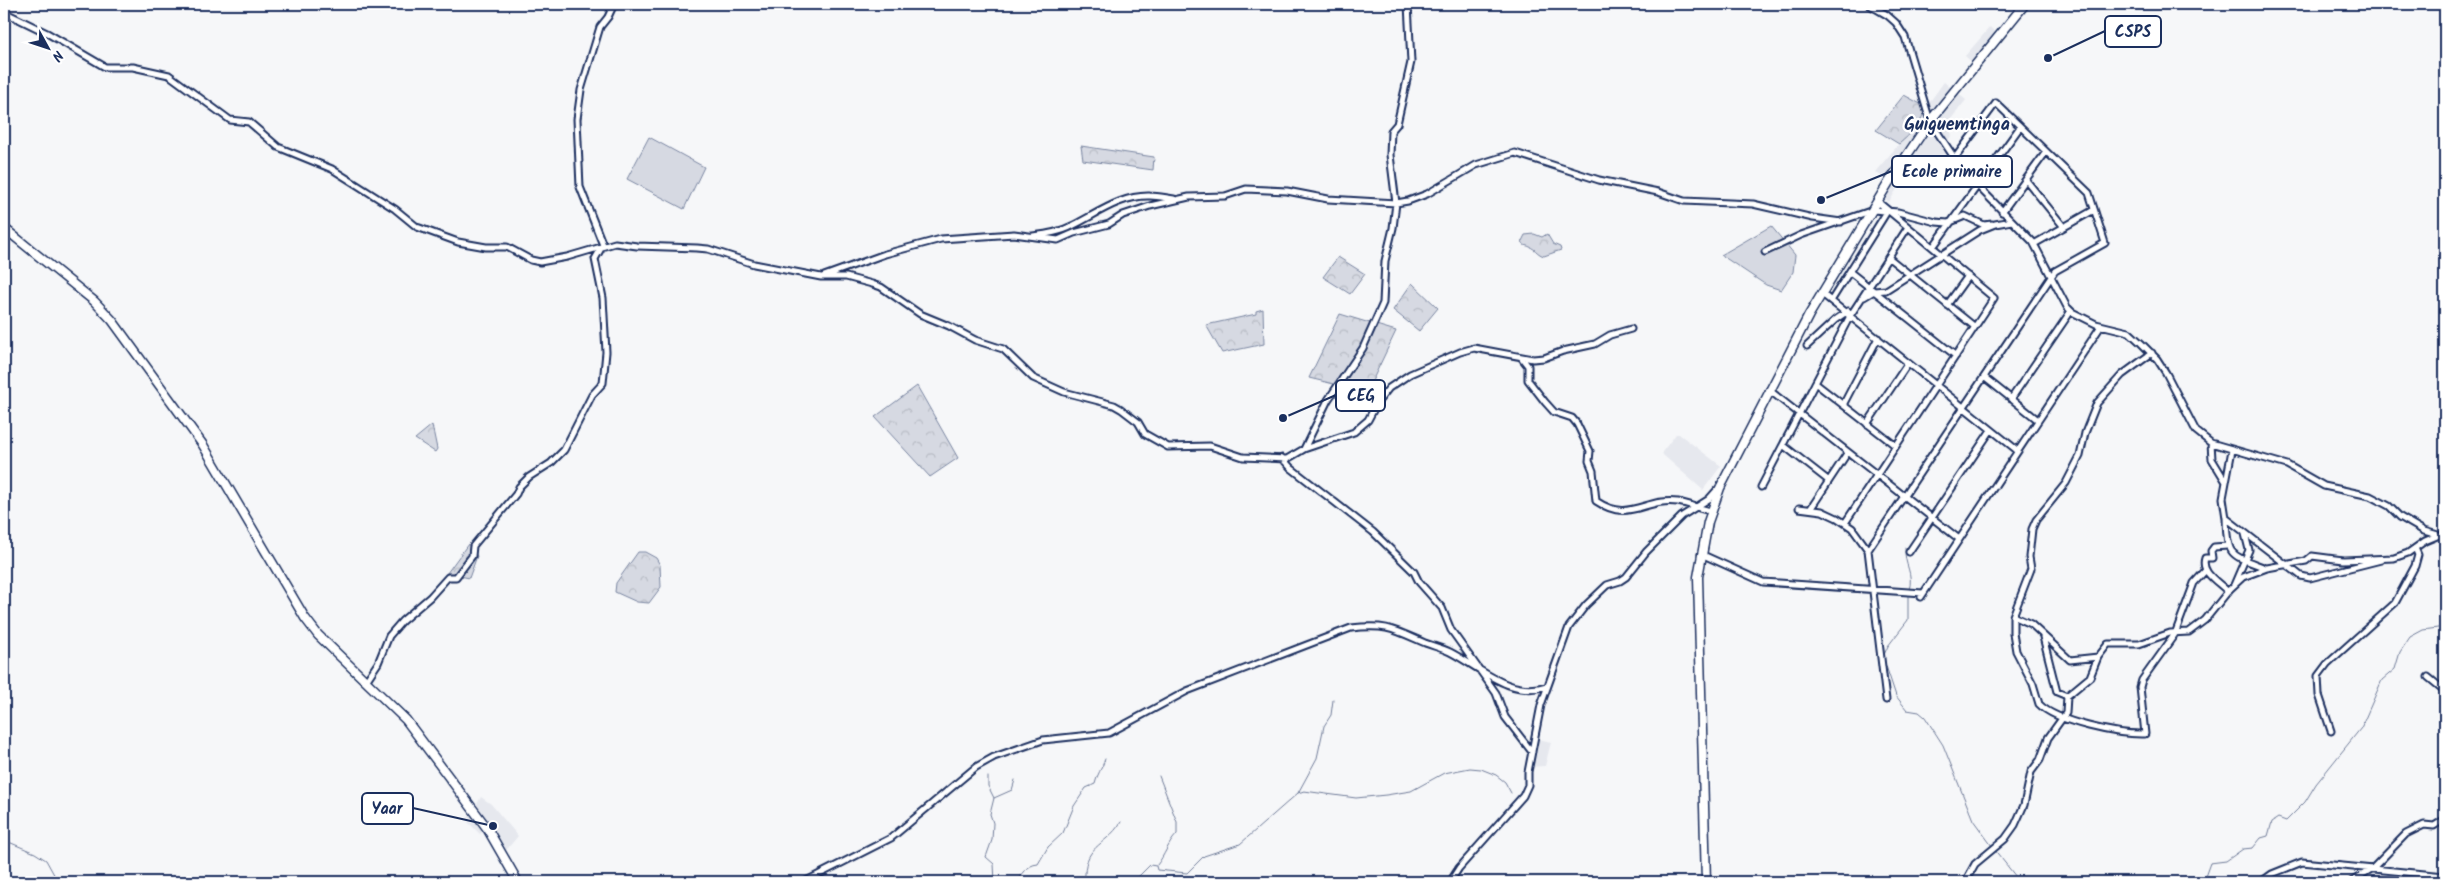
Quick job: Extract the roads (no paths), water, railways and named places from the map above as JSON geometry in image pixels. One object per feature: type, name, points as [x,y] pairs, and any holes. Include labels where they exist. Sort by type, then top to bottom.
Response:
[{"type":"street","points":[[603,245],[580,187],[577,119],[580,90],[600,26],[608,17],[614,4]]},
{"type":"street","points":[[1304,449],[1328,400],[1363,348],[1383,303],[1385,261],[1393,228],[1396,203],[1390,162],[1391,131],[1396,124],[1411,62],[1408,4]]},
{"type":"street","points":[[1868,4],[1887,15],[1896,23],[1905,37],[1930,121],[1977,186],[2034,244],[2062,300],[2071,311],[2101,326],[2129,332],[2152,353],[2166,373],[2196,431],[2211,443],[2287,465],[2324,486],[2370,496],[2389,506],[2400,517],[2417,528],[2445,537]]},
{"type":"street","points":[[1706,882],[1698,577],[1701,554],[1711,512],[1720,488],[1769,390],[1822,293],[1873,210],[1930,121],[2025,4]]},
{"type":"street","points":[[4,12],[105,67],[133,67],[165,73],[230,120],[249,122],[278,147],[332,169],[395,209],[417,227],[458,242],[486,247],[507,247],[531,260],[540,262],[567,257],[614,243],[637,246],[708,249],[754,264],[821,278],[846,277],[881,287],[920,314],[949,326],[975,340],[1003,349],[1033,378],[1064,392],[1107,403],[1121,409],[1138,422],[1144,434],[1164,446],[1199,448],[1210,446],[1243,458],[1287,458],[1304,449],[1354,432],[1368,420],[1377,403],[1389,388],[1429,365],[1474,348],[1544,358],[1563,350],[1595,344],[1610,335],[1631,329]]},
{"type":"street","points":[[1868,550],[2055,271],[2105,243],[2089,193],[1996,103],[1955,158]]},
{"type":"street","points":[[1933,248],[2020,127]]},
{"type":"street","points":[[2002,212],[2046,152]]},
{"type":"street","points":[[821,278],[852,264],[941,239],[1002,234],[1058,240],[1074,233],[1109,224],[1123,215],[1136,210],[1178,200],[1225,196],[1246,189],[1270,189],[1309,193],[1328,199],[1396,203],[1427,194],[1476,164],[1515,153],[1599,180],[1658,192],[1684,201],[1754,204],[1813,218],[1841,222]]},
{"type":"street","points":[[2026,180],[2064,227]]},
{"type":"street","points":[[1030,236],[1053,233],[1073,226],[1108,207],[1137,197],[1150,196],[1178,200]]},
{"type":"street","points":[[1845,523],[1994,298],[1878,202]]},
{"type":"street","points":[[1765,252],[1801,235],[1873,210],[1888,210],[1936,222],[1948,223],[1965,216],[1984,224],[2012,221]]},
{"type":"street","points":[[1831,301],[1888,210]]},
{"type":"street","points":[[2034,244],[2094,210]]},
{"type":"street","points":[[1872,289],[1886,290],[1980,230],[1995,224]]},
{"type":"street","points":[[1761,487],[1848,315],[1872,289],[1908,227]]},
{"type":"street","points":[[4,228],[94,300],[112,320],[203,446],[318,635],[406,720],[487,828],[518,882]]},
{"type":"street","points":[[366,681],[378,663],[389,636],[448,577],[456,577],[472,556],[473,546],[516,494],[519,486],[551,463],[564,450],[592,395],[601,387],[606,352],[603,298],[595,259],[603,245]]},
{"type":"street","points":[[1889,258],[1975,327]]},
{"type":"street","points":[[1850,272],[1956,356]]},
{"type":"street","points":[[1947,305],[1968,276]]},
{"type":"street","points":[[1822,293],[2018,451]]},
{"type":"street","points":[[2011,399],[2071,311]]},
{"type":"street","points":[[1807,346],[1820,333],[1848,315]]},
{"type":"street","points":[[1701,554],[1763,582],[1922,595],[2101,326]]},
{"type":"street","points":[[1843,405],[1878,338]]},
{"type":"street","points":[[2152,353],[2122,375],[2096,403],[2080,456],[2066,483],[2034,524],[2030,548],[2031,569],[2013,616],[2013,633],[2016,651],[2033,684],[2039,704],[2064,717],[2094,728],[2145,734],[2140,687],[2142,680],[2175,634],[2194,583],[2205,571]]},
{"type":"street","points":[[1520,356],[1528,366],[1528,380],[1545,402],[1554,412],[1572,418],[1577,424],[1590,451],[1589,461],[1593,471],[1596,501],[1624,512],[1660,503],[1678,502],[1711,512]]},
{"type":"street","points":[[1868,424],[1908,363]]},
{"type":"street","points":[[1984,377],[2038,420]]},
{"type":"street","points":[[1815,383],[1896,446]]},
{"type":"street","points":[[1769,390],[1960,539]]},
{"type":"street","points":[[1909,552],[1991,430]]},
{"type":"street","points":[[2211,443],[2212,458],[2226,482]]},
{"type":"street","points":[[1783,445],[1829,481]]},
{"type":"street","points":[[2232,450],[2223,498],[2227,546],[2233,554],[2245,561],[2267,568]]},
{"type":"street","points":[[1811,508],[1848,452]]},
{"type":"street","points":[[1281,458],[1291,468],[1374,532],[1414,572],[1442,608],[1451,630],[1468,651],[1496,693],[1505,717],[1532,752]]},
{"type":"street","points":[[1450,882],[1459,868],[1523,796],[1528,786],[1541,705],[1563,638],[1569,627],[1586,605],[1607,585],[1626,577],[1646,552],[1682,516],[1720,488]]},
{"type":"street","points":[[1799,508],[1811,508],[1822,511],[1845,523],[1861,538],[1868,550],[1886,700]]},
{"type":"street","points":[[2226,518],[2267,552],[2301,576],[2310,578],[2386,558]]},
{"type":"street","points":[[2233,586],[2249,550],[2245,534]]},
{"type":"street","points":[[2067,696],[2090,677],[2098,657],[2111,643],[2139,644],[2166,634],[2189,632],[2199,626],[2233,586],[2244,577],[2267,568],[2306,561],[2312,556],[2343,560],[2398,557],[2437,536]]},
{"type":"street","points":[[2227,546],[2212,549],[2212,558],[2204,560],[2205,571],[2228,592]]},
{"type":"street","points":[[2331,731],[2319,695],[2318,676],[2327,664],[2395,603],[2415,566],[2418,555],[2415,548]]},
{"type":"street","points":[[2013,616],[2031,624],[2070,660],[2098,657]]},
{"type":"street","points":[[804,882],[891,838],[976,767],[994,757],[1042,740],[1109,733],[1187,691],[1352,628],[1377,625],[1399,630],[1449,651],[1491,677],[1519,688],[1534,690],[1547,686]]},
{"type":"street","points":[[2043,637],[2057,692],[2067,696]]},
{"type":"street","points":[[2428,677],[2445,691]]},
{"type":"street","points":[[1965,882],[1975,864],[2005,839],[2016,824],[2024,805],[2031,772],[2040,760],[2048,738],[2064,717],[2068,707],[2067,696]]},
{"type":"street","points":[[2351,882],[2373,868],[2406,834],[2424,825],[2434,826],[2445,819]]},
{"type":"street","points":[[2260,882],[2272,874],[2302,862],[2445,876]]},
{"type":"waterway","points":[[4,454],[8,441]]},
{"type":"waterway","points":[[1905,548],[1910,574],[1909,591]]},
{"type":"waterway","points":[[1908,595],[1908,620],[1888,646],[1883,657],[1896,696],[1907,710],[1919,712],[1925,717],[1943,745],[1973,820],[1992,846]]},
{"type":"waterway","points":[[2203,882],[2210,863],[2226,861],[2243,849],[2253,848],[2261,838],[2268,836],[2272,822],[2278,818],[2286,821],[2305,802],[2316,784],[2361,728],[2382,680],[2395,669],[2400,652],[2410,637],[2423,630],[2445,627]]},
{"type":"waterway","points":[[1298,793],[1317,758],[1324,726],[1331,715],[1333,700]]},
{"type":"waterway","points":[[1016,882],[1028,868],[1038,864],[1048,847],[1063,833],[1074,806],[1086,788],[1095,784],[1105,759]]},
{"type":"waterway","points":[[1133,882],[1150,865],[1156,866],[1157,870],[1187,873],[1204,856],[1240,844],[1298,793],[1304,791],[1356,798],[1386,795],[1411,791],[1444,773],[1470,768],[1481,769],[1496,775],[1505,782],[1511,793]]},
{"type":"waterway","points":[[1157,865],[1177,834],[1177,822],[1159,776]]},
{"type":"waterway","points":[[988,777],[988,786],[994,798],[990,814],[993,823],[992,840],[986,857],[994,864],[995,882]]},
{"type":"waterway","points":[[994,798],[1012,790],[1015,780]]},
{"type":"waterway","points":[[1085,882],[1085,869],[1091,853],[1121,822]]},
{"type":"waterway","points":[[4,840],[35,853],[46,860],[57,880]]},
{"type":"waterway","points":[[1994,849],[2020,882]]},
{"type":"place","name":"CSPS","points":[[2048,58]]},
{"type":"place","name":"Ecole primaire","points":[[1821,200]]},
{"type":"place","name":"CEG","points":[[1283,418]]},
{"type":"place","name":"Yaar","points":[[493,826]]},
{"type":"district","name":"Guiguemtinga","points":[[1957,124]]}]
